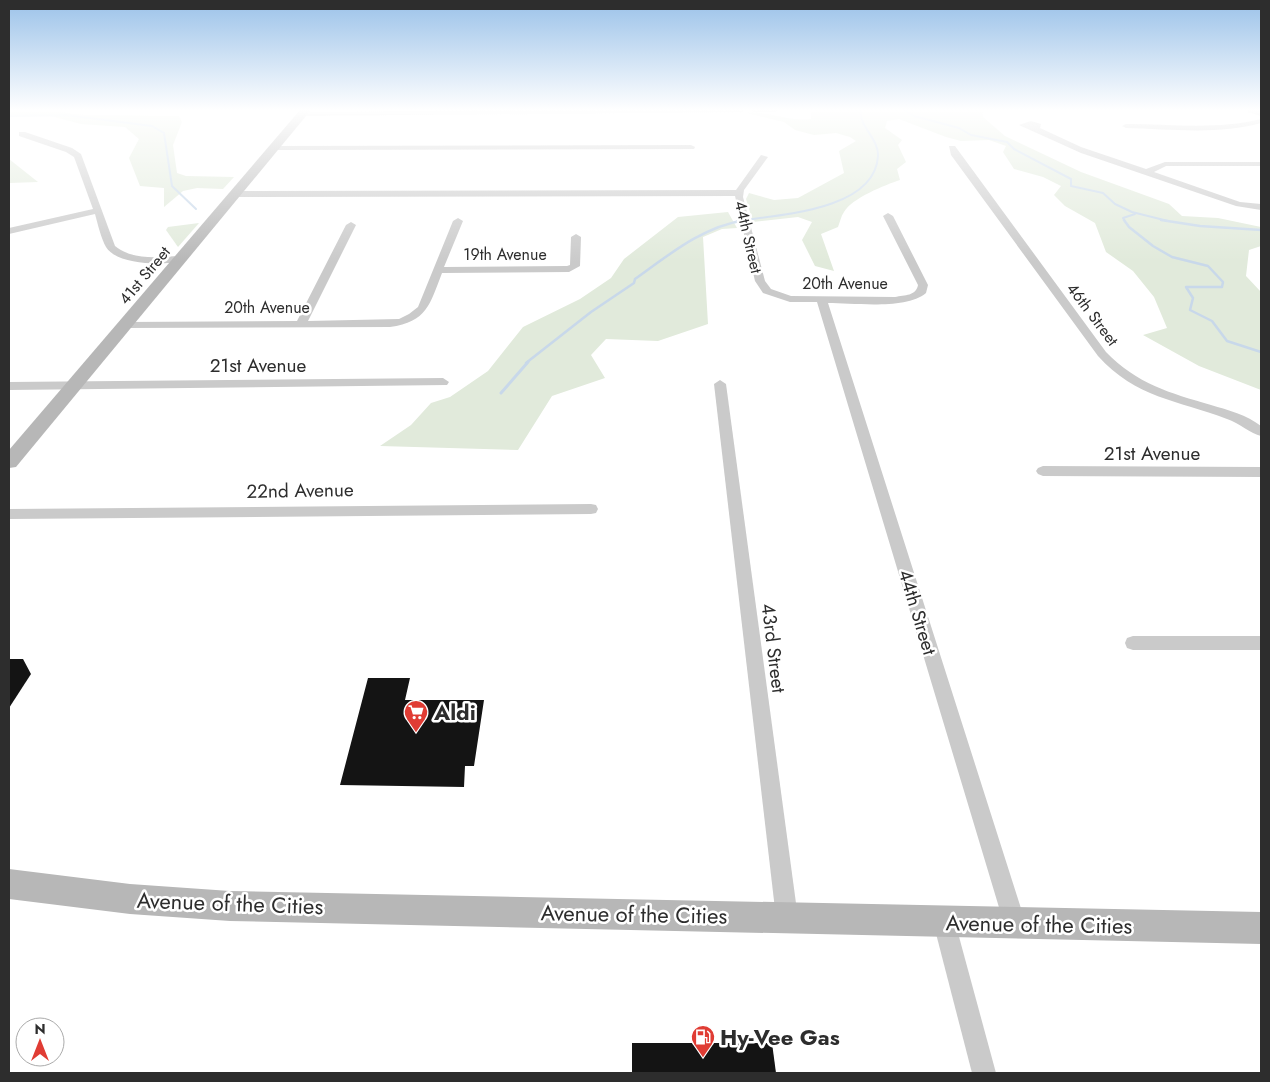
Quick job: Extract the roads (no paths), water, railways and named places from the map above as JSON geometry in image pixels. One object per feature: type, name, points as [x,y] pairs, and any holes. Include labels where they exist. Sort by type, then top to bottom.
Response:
[{"type":"street","points":[[80,160],[111,247],[118,253],[137,258],[180,259]]},
{"type":"street","name":"41st Street","points":[[9,462],[263,160]]},
{"type":"street","name":"44th Street","points":[[762,160],[739,193],[760,281],[767,291]]},
{"type":"street","name":"46th Street","points":[[960,160],[1069,309],[1116,369],[1135,382],[1160,394],[1233,416],[1252,425],[1261,432]]},
{"type":"street","points":[[1113,160],[1248,206],[1261,207]]},
{"type":"street","points":[[1147,172],[1165,164],[1261,164]]},
{"type":"street","points":[[235,194],[739,193]]},
{"type":"street","points":[[9,231],[98,211]]},
{"type":"street","name":"20th Avenue","points":[[767,291],[790,299],[895,300],[915,297],[922,291],[923,284],[888,216]]},
{"type":"street","points":[[437,270],[458,221]]},
{"type":"street","points":[[301,323],[351,225]]},
{"type":"street","name":"19th Avenue","points":[[437,270],[559,270],[573,267],[575,266],[576,237]]},
{"type":"street","name":"20th Avenue","points":[[125,325],[387,324],[409,320],[423,308],[437,270]]},
{"type":"street","name":"44th Street","points":[[822,300],[1015,924]]},
{"type":"street","name":"21st Avenue","points":[[73,385],[443,382]]},
{"type":"street","name":"43rd Street","points":[[720,384],[787,918]]},
{"type":"street","points":[[9,386],[73,385]]},
{"type":"street","name":"21st Avenue","points":[[1043,471],[1261,472]]},
{"type":"street","name":"22nd Avenue","points":[[9,514],[592,509]]},
{"type":"street","points":[[1133,643],[1261,643]]},
{"type":"street","name":"Avenue of the Cities","points":[[9,884],[130,899],[230,906],[787,918],[1259,931]]},
{"type":"street","points":[[944,922],[984,1073]]},
{"type":"waterway","points":[[168,160],[172,186],[196,209]]},
{"type":"waterway","points":[[737,221],[798,212],[821,207],[843,199],[860,189],[873,174],[877,160]]},
{"type":"waterway","points":[[1036,160],[1071,179],[1071,186],[1103,193],[1115,204],[1132,212],[1168,221]]},
{"type":"waterway","points":[[1125,221],[1123,218],[1135,214]]},
{"type":"waterway","points":[[526,363],[674,251],[701,235],[745,220]]},
{"type":"waterway","points":[[1124,220],[1129,227],[1153,246],[1172,257],[1208,266],[1223,282],[1222,287],[1186,287],[1193,298],[1190,310],[1212,321],[1227,341],[1261,352]]},
{"type":"waterway","points":[[1161,220],[1200,226],[1261,230]]},
{"type":"waterway","points":[[501,393],[528,362]]},
{"type":"place","name":"Aldi","points":[[416,733]]},
{"type":"place","name":"Hy-Vee Gas","points":[[703,1058]]}]
